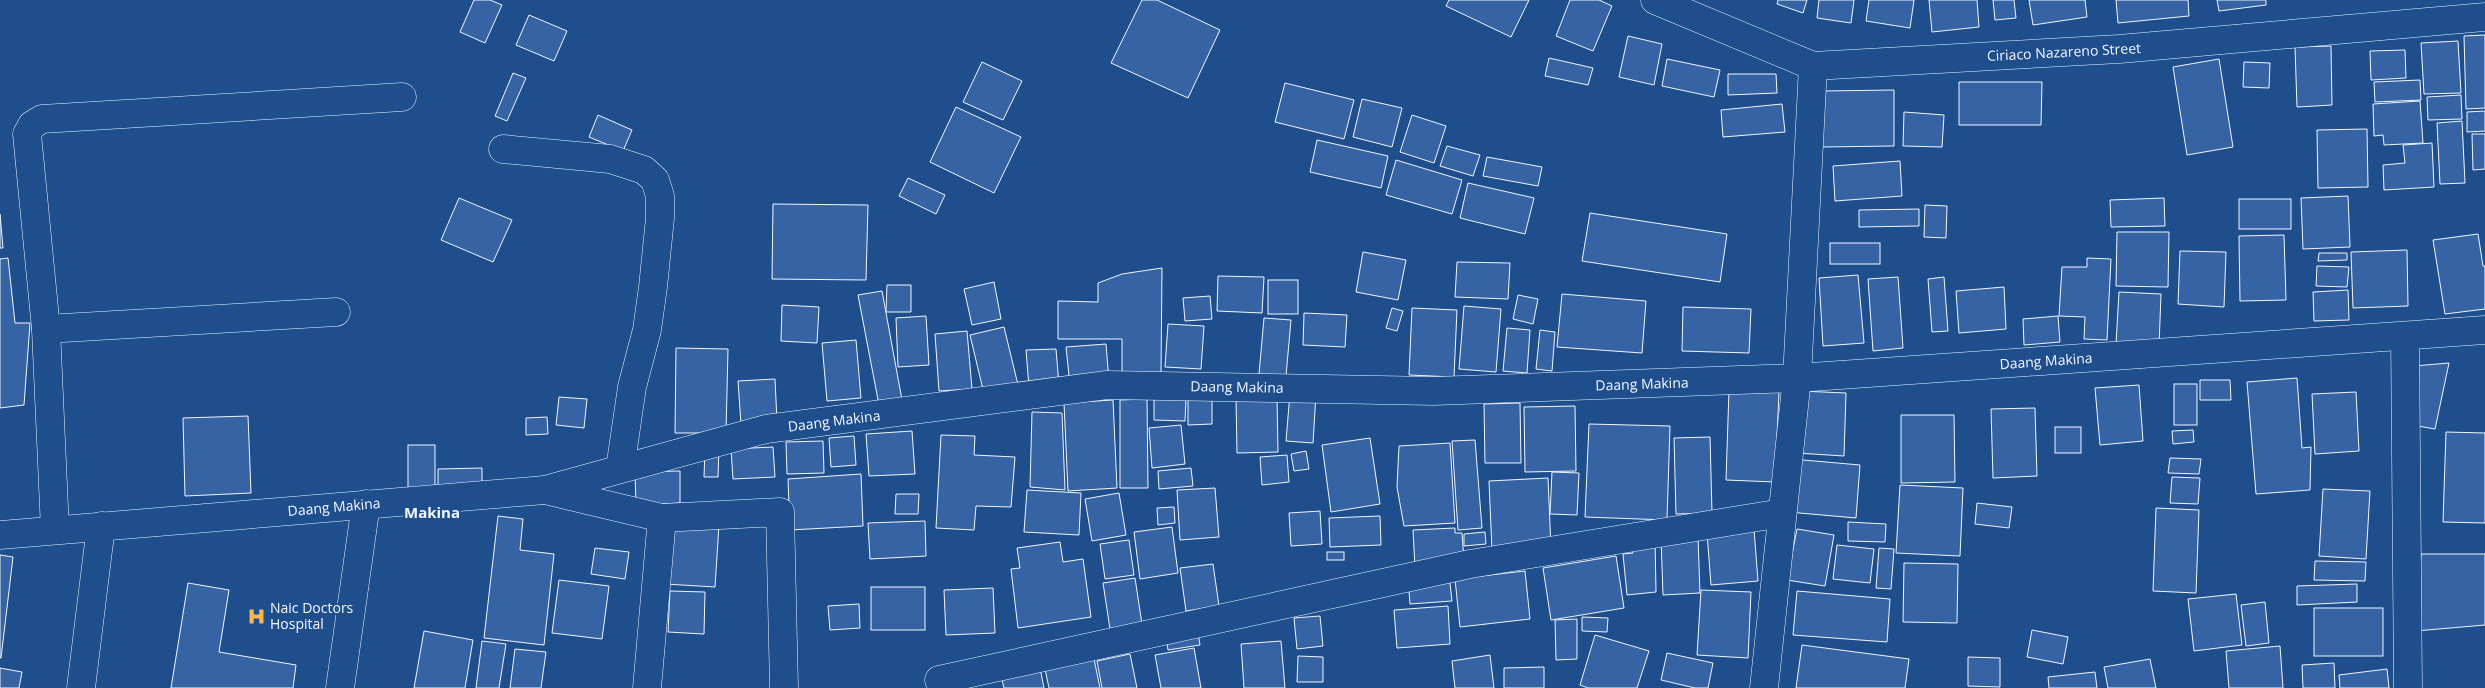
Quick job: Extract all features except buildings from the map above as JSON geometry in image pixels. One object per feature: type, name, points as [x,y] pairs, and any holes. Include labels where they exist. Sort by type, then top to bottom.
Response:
[{"type":"street","name":"Ciriaco Nazareno Street","points":[[1655,0],[1813,66],[2119,50],[2485,16]]},
{"type":"street","points":[[1764,688],[1797,378],[1813,66]]},
{"type":"street","points":[[55,530],[46,329],[27,134],[32,125],[42,119],[402,97]]},
{"type":"street","points":[[503,149],[610,159],[644,170],[655,180],[660,196],[660,218],[653,286],[647,330],[632,387],[620,469]]},
{"type":"street","points":[[46,329],[336,312]]},
{"type":"street","name":"Daang Makina","points":[[0,535],[545,490],[766,430],[1107,385],[1434,391],[1797,378],[2485,330]]},
{"type":"street","points":[[2405,336],[2408,688]]},
{"type":"street","points":[[545,490],[662,518],[780,512],[784,688]]},
{"type":"street","points":[[340,688],[366,504]]},
{"type":"street","points":[[939,680],[1470,564],[1782,513]]},
{"type":"street","points":[[647,688],[662,518]]},
{"type":"street","points":[[80,688],[101,526]]},
{"type":"place","name":"Naic Doctors Hospital","points":[[256,616]]},
{"type":"district","name":"Makina","points":[[432,513]]}]
